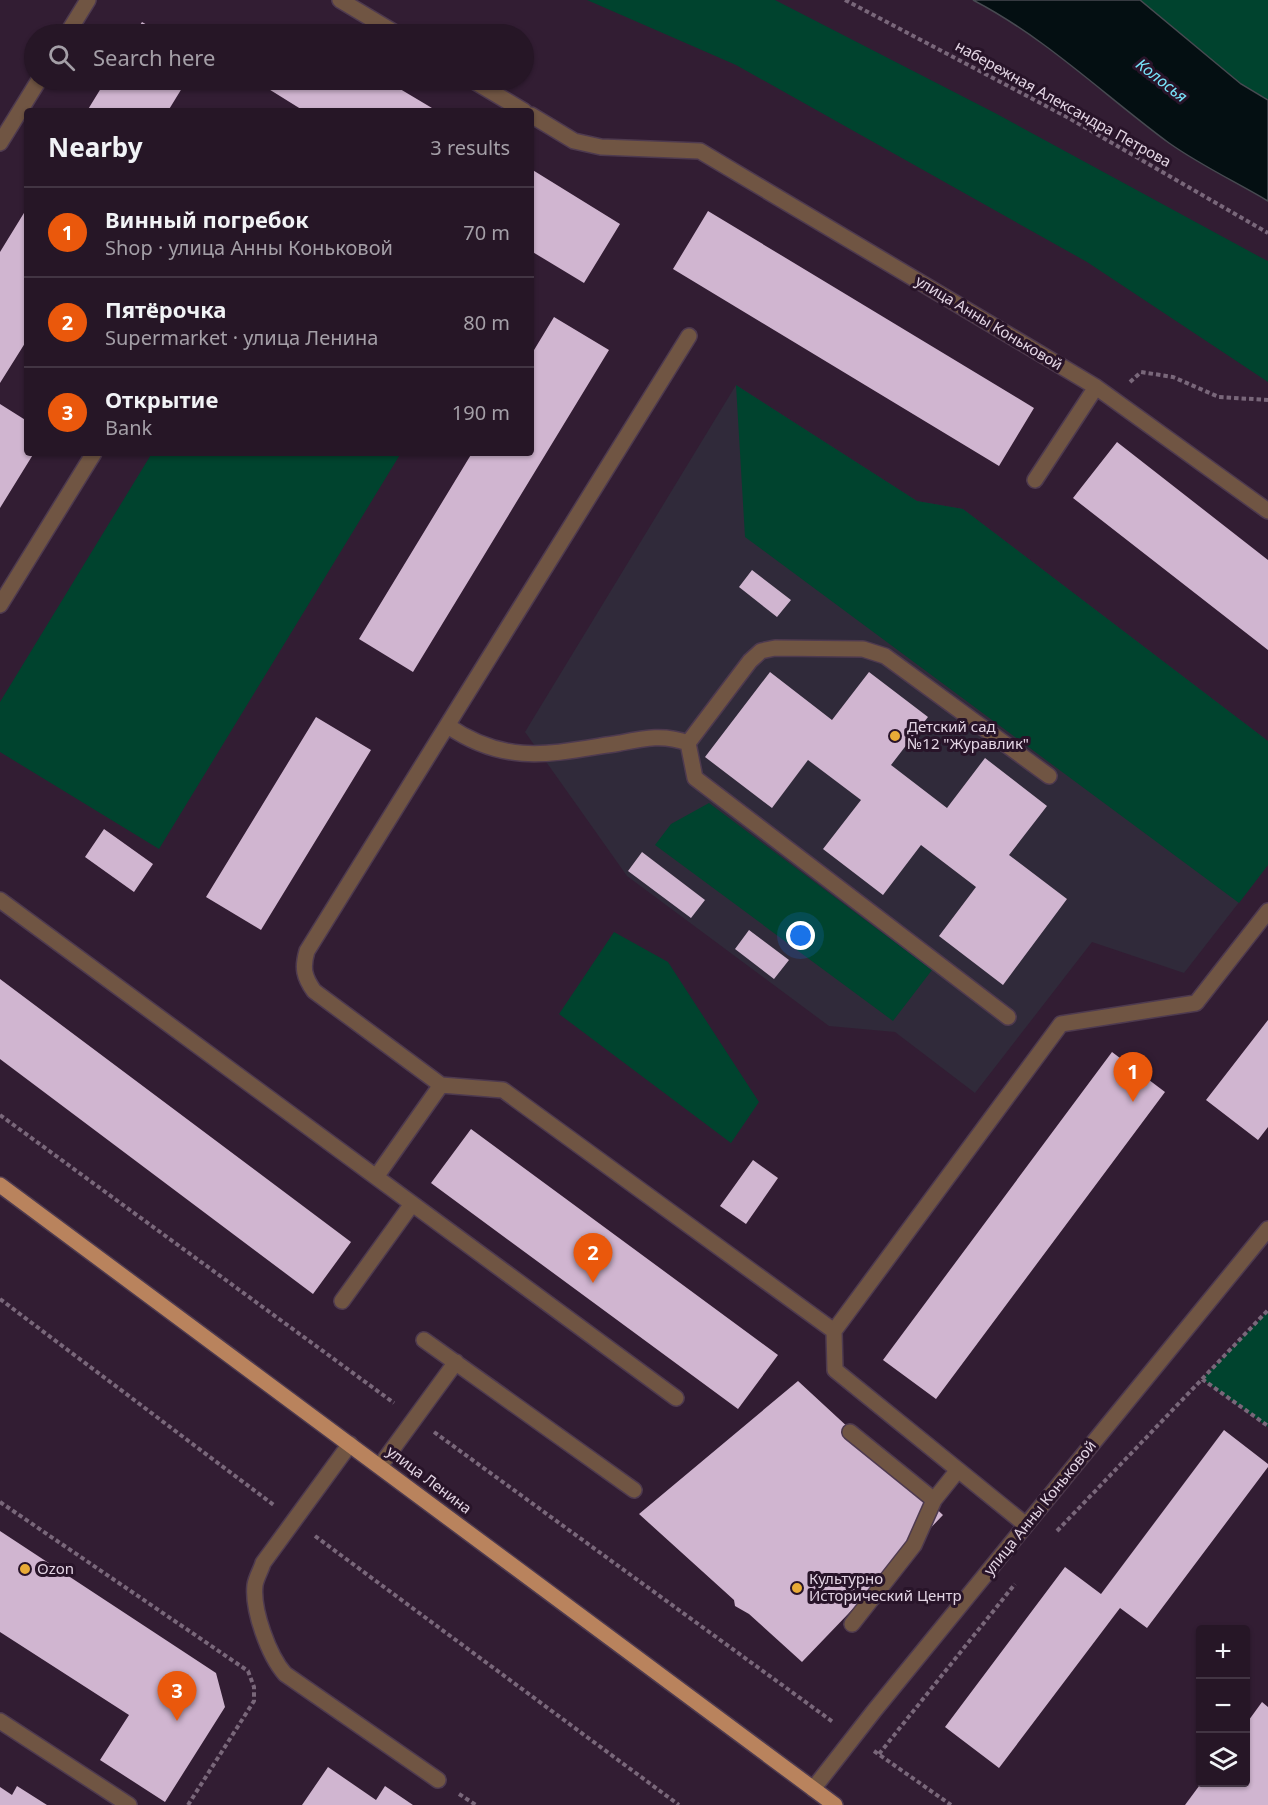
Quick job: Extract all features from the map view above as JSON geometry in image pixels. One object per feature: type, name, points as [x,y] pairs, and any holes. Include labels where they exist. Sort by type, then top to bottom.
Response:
[{"type":"main road","name":"улица Ленина","points":[[0,1185],[835,1805]]},
{"type":"street","points":[[73,24],[88,0]]},
{"type":"street","points":[[340,0],[380,24]]},
{"type":"street","points":[[0,143],[6,119],[31,90]]},
{"type":"street","points":[[489,90],[519,108]]},
{"type":"street","name":"улица Анны Коньковой","points":[[534,117],[574,141],[601,147],[700,151],[1096,387],[1268,511]]},
{"type":"street","points":[[689,336],[307,951],[303,964],[305,979],[314,991],[441,1085],[503,1090],[834,1331]]},
{"type":"street","points":[[1035,480],[1096,387]]},
{"type":"street","points":[[0,605],[92,456]]},
{"type":"street","points":[[1008,1017],[695,778],[688,743],[750,661],[761,651],[775,648],[863,649],[885,656],[1049,777]]},
{"type":"street","points":[[448,726],[462,736],[514,754],[543,755],[660,736],[688,743]]},
{"type":"street","points":[[0,900],[676,1398]]},
{"type":"street","points":[[1026,1525],[836,1370],[834,1331],[1061,1024],[1196,1003],[1268,911]]},
{"type":"street","points":[[376,1177],[441,1085]]},
{"type":"street","points":[[342,1301],[412,1204]]},
{"type":"street","name":"улица Анны Коньковой","points":[[813,1789],[1268,1229]]},
{"type":"street","points":[[424,1340],[634,1490]]},
{"type":"street","points":[[380,1466],[456,1362]]},
{"type":"street","points":[[850,1432],[934,1500]]},
{"type":"street","points":[[350,1444],[264,1563],[255,1583],[255,1602],[274,1661],[285,1674],[438,1780]]},
{"type":"street","points":[[852,1624],[914,1545],[934,1500],[958,1470]]},
{"type":"street","points":[[0,1721],[129,1805]]},
{"type":"path","name":"набережная Александра Петрова","points":[[845,0],[1067,117],[1268,233]]},
{"type":"path","points":[[1111,398],[1141,372],[1173,377],[1219,397],[1268,400]]},
{"type":"path","points":[[0,1115],[854,1737],[951,1805]]},
{"type":"path","points":[[0,1299],[679,1805]]},
{"type":"path","points":[[1051,1538],[1268,1311]]},
{"type":"path","points":[[1202,1379],[1268,1426]]},
{"type":"path","points":[[0,1502],[248,1671],[254,1687],[254,1701],[188,1805]]},
{"type":"path","points":[[879,1754],[1015,1583]]},
{"type":"shaded area","name":"Детский сад №12 \"Журавлик\"","points":[[736,385],[917,501],[963,509],[1268,741],[1268,865],[1184,973],[1092,942],[975,1093],[895,1032],[829,1026],[627,876],[525,732]]},
{"type":"green space","points":[[587,0],[775,0],[995,113],[1268,261],[1268,382],[1087,262],[736,65]]},
{"type":"green space","points":[[1140,0],[1268,0],[1268,100],[1241,84]]},
{"type":"green space","points":[[736,385],[917,501],[963,509],[1268,741],[1268,865],[1239,903],[745,537]]},
{"type":"green space","points":[[150,456],[399,456],[159,849],[0,752],[0,702]]},
{"type":"green space","points":[[709,803],[932,970],[893,1021],[655,845],[671,824]]},
{"type":"green space","points":[[614,932],[668,962],[759,1102],[731,1143],[559,1014]]},
{"type":"green space","points":[[1268,1311],[1268,1427],[1202,1379]]},
{"type":"water","name":"Колосья","points":[[973,0],[1140,0],[1241,84],[1268,100],[1268,201],[1169,143],[1050,49],[1000,15]]},
{"type":"building","points":[[100,90],[181,90],[170,108],[89,108]]},
{"type":"building","points":[[270,90],[402,90],[432,108],[299,108]]},
{"type":"building","points":[[534,171],[620,224],[584,283],[534,253]]},
{"type":"building","points":[[708,211],[1034,408],[999,466],[673,269]]},
{"type":"building","points":[[24,213],[24,345],[0,383],[0,252]]},
{"type":"building","points":[[554,317],[609,350],[413,672],[359,639],[470,456],[534,456],[534,350]]},
{"type":"building","points":[[0,404],[24,419],[24,456],[32,456],[0,508]]},
{"type":"building","points":[[1117,442],[1268,560],[1268,650],[1073,498]]},
{"type":"building","points":[[752,570],[791,600],[777,617],[739,587]]},
{"type":"building","points":[[770,672],[832,720],[869,672],[928,717],[891,765],[947,808],[985,758],[1047,806],[1009,855],[1067,899],[1003,985],[939,936],[976,887],[921,845],[883,895],[823,849],[861,800],[808,760],[772,808],[705,757]]},
{"type":"building","points":[[316,717],[371,750],[261,930],[206,897]]},
{"type":"building","points":[[104,829],[153,864],[134,892],[85,857]]},
{"type":"building","points":[[642,852],[705,900],[691,918],[628,871]]},
{"type":"building","points":[[749,930],[789,960],[774,979],[735,949]]},
{"type":"building","points":[[0,979],[351,1242],[313,1294],[0,1059]]},
{"type":"building","points":[[1268,1020],[1268,1127],[1258,1140],[1206,1100]]},
{"type":"building","points":[[1112,1052],[1165,1092],[936,1399],[883,1360]]},
{"type":"building","points":[[471,1129],[778,1355],[738,1409],[431,1183]]},
{"type":"building","points":[[753,1160],[778,1178],[746,1224],[720,1206]]},
{"type":"building","name":"Культурно Исторический Центр","points":[[798,1381],[943,1515],[802,1662],[749,1614],[735,1606],[734,1600],[639,1514]]},
{"type":"building","points":[[1224,1430],[1268,1464],[1268,1467],[1147,1628],[1120,1608],[999,1768],[945,1727],[1065,1567],[1101,1594]]},
{"type":"building","points":[[0,1531],[216,1673],[225,1707],[165,1802],[100,1760],[129,1715],[0,1632]]},
{"type":"building","points":[[1262,1702],[1268,1707],[1268,1805],[1185,1805],[1198,1787],[1250,1787],[1250,1718]]},
{"type":"building","points":[[328,1767],[376,1800],[385,1786],[413,1805],[302,1805]]},
{"type":"building","points":[[17,1786],[47,1805],[0,1805],[0,1787],[12,1795]]},
{"type":"place","name":"Детский сад №12 \"Журавлик\"","points":[[895,736]]},
{"type":"place","name":"Винный погребок","points":[[1133,1102]]},
{"type":"place","name":"Пятёрочка","points":[[593,1283]]},
{"type":"place","name":"Ozon","points":[[25,1569]]},
{"type":"place","name":"Культурно Исторический Центр","points":[[797,1588]]},
{"type":"place","name":"Открытие","points":[[177,1721]]}]
